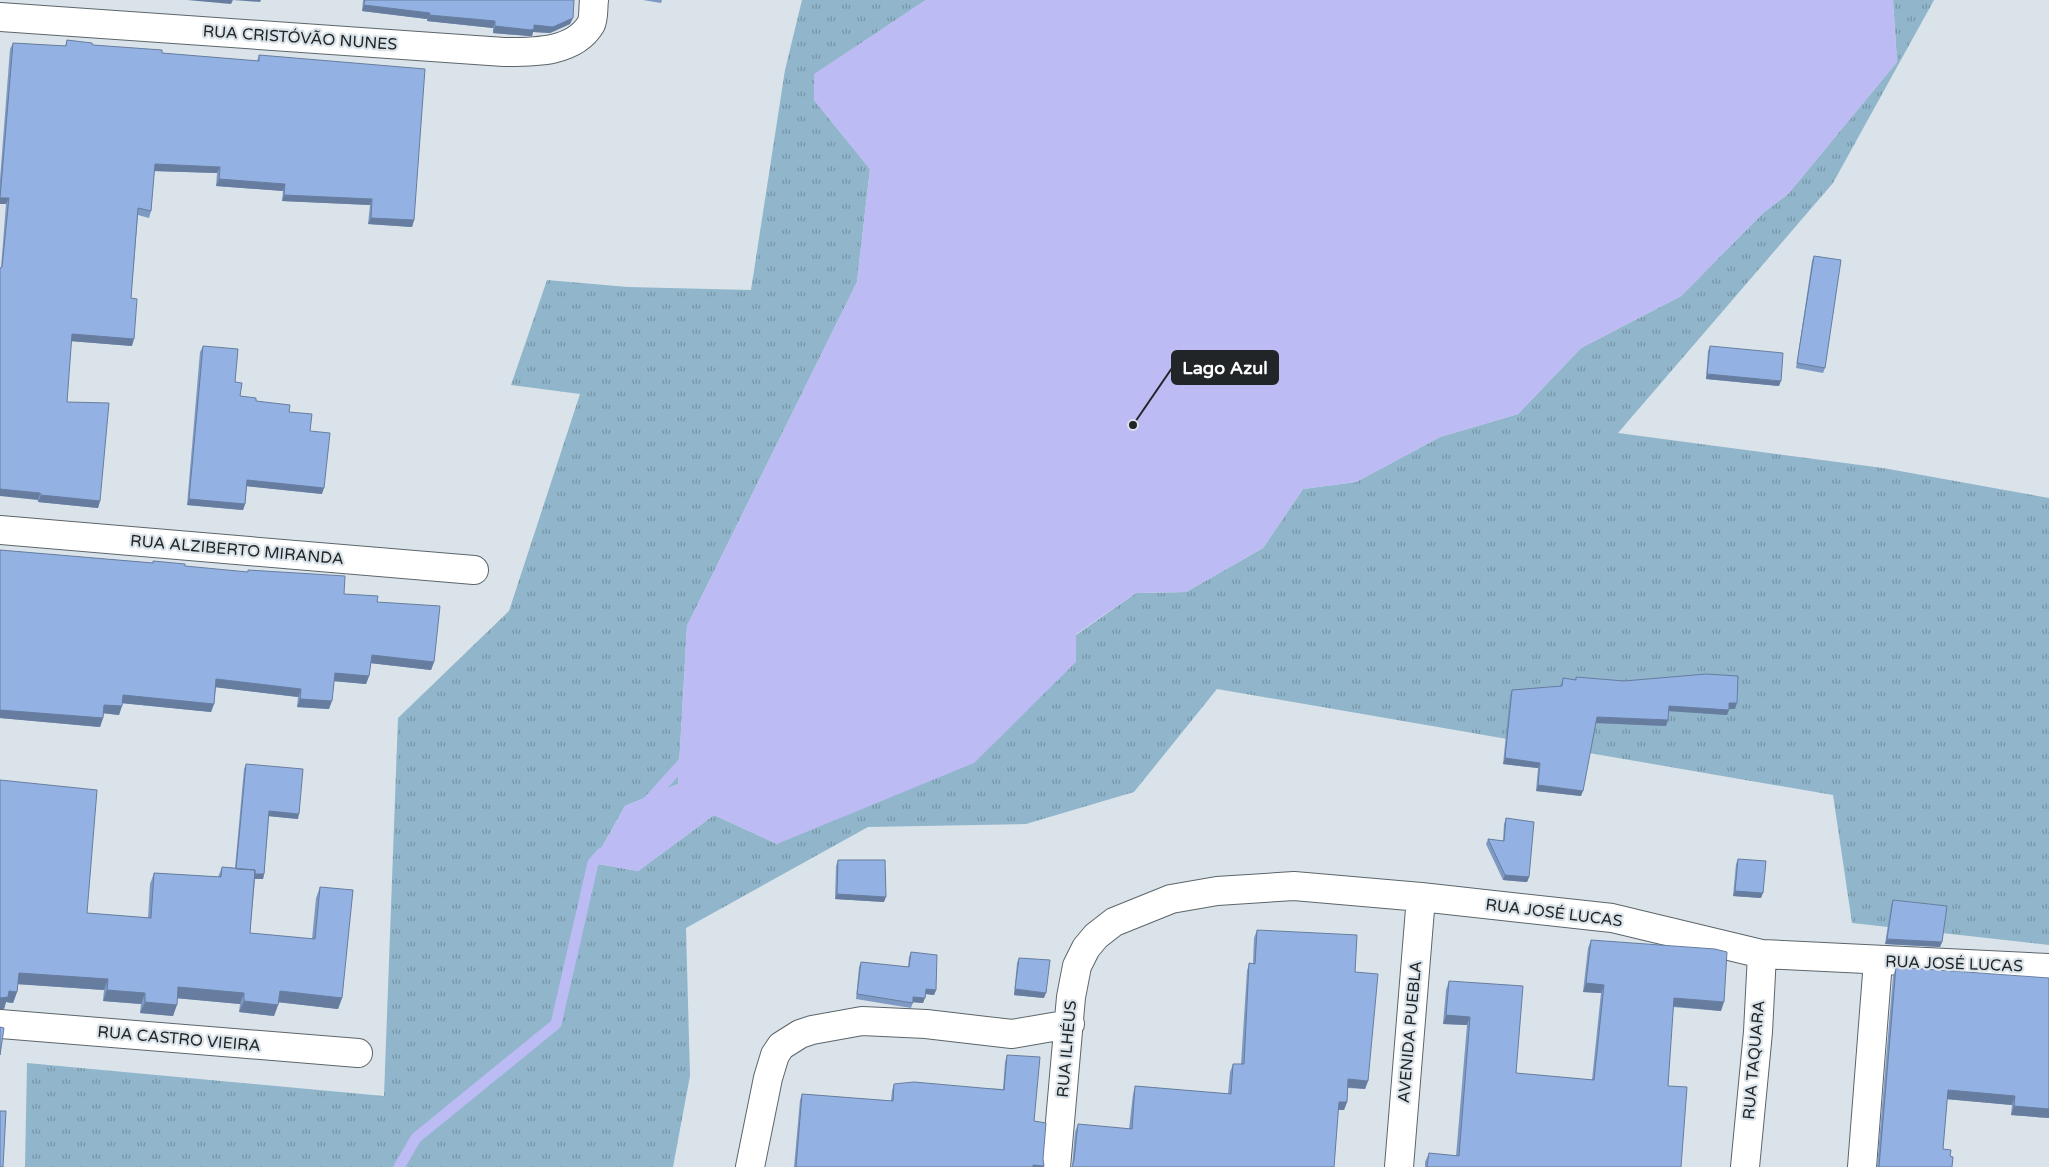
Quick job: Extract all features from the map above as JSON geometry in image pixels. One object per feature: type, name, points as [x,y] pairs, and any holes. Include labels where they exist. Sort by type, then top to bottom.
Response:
[{"type":"street","name":"RUA CRISTÓVÃO NUNES","points":[[0,17],[504,52],[539,52],[568,45],[582,34],[593,11]]},
{"type":"street","name":"RUA ALZIBERTO MIRANDA","points":[[0,530],[474,570]]},
{"type":"street","name":"RUA JOSÉ LUCAS","points":[[1096,936],[1114,922],[1171,898],[1217,891],[1294,886],[1421,897],[1612,918],[1762,954],[2049,968]]},
{"type":"street","name":"AVENIDA PUEBLA","points":[[1399,1167],[1421,897]]},
{"type":"street","name":"RUA ILHÉUS","points":[[1056,1167],[1071,997],[1077,966],[1086,948],[1096,936]]},
{"type":"street","name":"RUA TAQUARA","points":[[1745,1167],[1758,1032],[1762,954]]},
{"type":"street","points":[[1862,1167],[1878,961]]},
{"type":"street","points":[[750,1167],[768,1078],[775,1055],[781,1046],[800,1034],[862,1021],[926,1024],[1012,1034],[1070,1024]]},
{"type":"street","name":"RUA CASTRO VIEIRA","points":[[0,1024],[358,1053]]},
{"type":"green space","points":[[802,0],[926,0],[815,74],[814,100],[870,169],[857,282],[687,626],[678,784],[625,806],[593,863],[638,871],[714,815],[777,844],[1136,593],[1186,592],[1263,548],[1303,489],[1356,482],[1440,437],[1518,414],[1581,348],[1681,296],[1763,213],[1788,194],[1897,62],[1893,0],[1934,0],[1833,183],[1618,433],[1883,468],[2049,498],[2049,945],[1852,923],[1833,795],[1217,689],[1134,792],[1026,824],[868,827],[686,928],[690,1076],[673,1167],[25,1167],[27,1063],[384,1096],[398,718],[509,611],[580,394],[511,385],[547,280],[628,287],[751,290],[785,70]]},
{"type":"water","points":[[926,0],[1893,0],[1897,62],[1788,194],[1763,213],[1681,296],[1581,348],[1518,414],[1440,437],[1356,482],[1303,489],[1263,548],[1186,592],[1136,593],[1076,634],[1076,662],[974,763],[777,844],[714,815],[638,871],[593,863],[625,806],[678,784],[687,626],[857,282],[870,169],[814,100],[814,74]]},
{"type":"building","points":[[365,0],[574,0],[573,18],[553,27],[534,25],[534,29],[531,30],[495,26],[495,21],[429,15],[430,13],[364,5]]},
{"type":"building","points":[[67,40],[92,43],[93,45],[162,50],[162,53],[259,61],[259,55],[425,69],[414,220],[371,218],[372,199],[284,195],[285,184],[219,179],[220,167],[155,164],[151,211],[138,208],[131,298],[137,299],[134,339],[72,334],[67,402],[109,403],[100,501],[0,489],[0,268],[2,267],[9,198],[0,198],[13,43],[66,46]]},
{"type":"building","points":[[1814,256],[1841,260],[1825,368],[1797,363]]},
{"type":"building","points":[[203,346],[238,349],[235,382],[242,383],[240,396],[256,398],[256,401],[290,405],[289,412],[312,414],[310,431],[330,433],[324,488],[247,480],[245,504],[189,499]]},
{"type":"building","points":[[1710,346],[1783,353],[1781,381],[1707,374]]},
{"type":"building","points":[[0,550],[153,563],[153,561],[248,572],[248,570],[345,576],[344,594],[378,596],[377,602],[440,606],[434,662],[372,655],[369,676],[335,673],[332,701],[300,699],[301,689],[216,679],[214,704],[123,695],[122,706],[104,705],[103,718],[0,710]]},
{"type":"building","points":[[1706,674],[1738,676],[1737,703],[1729,703],[1729,710],[1669,706],[1668,720],[1597,717],[1583,791],[1538,785],[1540,763],[1505,758],[1512,690],[1562,686],[1563,678],[1576,680],[1576,677],[1624,681]]},
{"type":"building","points":[[246,764],[303,769],[299,814],[269,811],[264,874],[255,874],[255,870],[236,869]]},
{"type":"building","points":[[0,780],[97,790],[87,913],[151,918],[154,873],[221,877],[222,867],[255,870],[250,933],[315,939],[320,887],[353,890],[342,998],[280,991],[278,1005],[244,1001],[244,993],[178,987],[177,1005],[145,1002],[145,993],[107,990],[108,979],[19,973],[17,992],[9,991],[8,997],[0,998]]},
{"type":"building","points":[[1506,818],[1534,822],[1529,877],[1505,875],[1488,839],[1504,841]]},
{"type":"building","points":[[1738,859],[1766,861],[1763,893],[1735,891]]},
{"type":"building","points":[[838,860],[885,860],[886,897],[837,894]]},
{"type":"building","points":[[1893,900],[1947,906],[1942,942],[1887,939]]},
{"type":"building","points":[[1257,930],[1357,935],[1355,972],[1378,974],[1368,1081],[1348,1079],[1347,1102],[1339,1102],[1334,1167],[1072,1167],[1078,1124],[1132,1129],[1135,1086],[1231,1094],[1233,1064],[1244,1064],[1249,963],[1255,964]]},
{"type":"building","points":[[1591,940],[1715,949],[1727,952],[1724,1002],[1674,998],[1668,1086],[1687,1087],[1681,1167],[1427,1167],[1429,1153],[1459,1156],[1470,1017],[1446,1015],[1449,981],[1523,986],[1516,1073],[1594,1080],[1604,985],[1586,983]]},
{"type":"building","points":[[911,952],[937,955],[936,990],[926,989],[925,998],[913,997],[913,1003],[857,994],[861,962],[909,967]]},
{"type":"building","points":[[1019,958],[1050,960],[1046,993],[1015,989]]},
{"type":"building","points":[[1896,967],[2049,978],[2049,1109],[2014,1106],[2015,1096],[1948,1090],[1943,1149],[1951,1150],[1950,1156],[1953,1157],[1952,1167],[1879,1167]]},
{"type":"building","points":[[0,1027],[4,1028],[0,1055]]},
{"type":"building","points":[[1007,1055],[1040,1057],[1034,1121],[1046,1123],[1044,1166],[796,1167],[802,1094],[893,1101],[894,1084],[914,1082],[1004,1090]]},
{"type":"building","points":[[0,1111],[6,1111],[3,1167],[0,1167]]},
{"type":"waterway","points":[[646,804],[689,756]]},
{"type":"waterway","points":[[399,1167],[416,1138],[556,1024],[593,863],[602,853]]},
{"type":"place","name":"Lago Azul","points":[[1133,425]]}]
